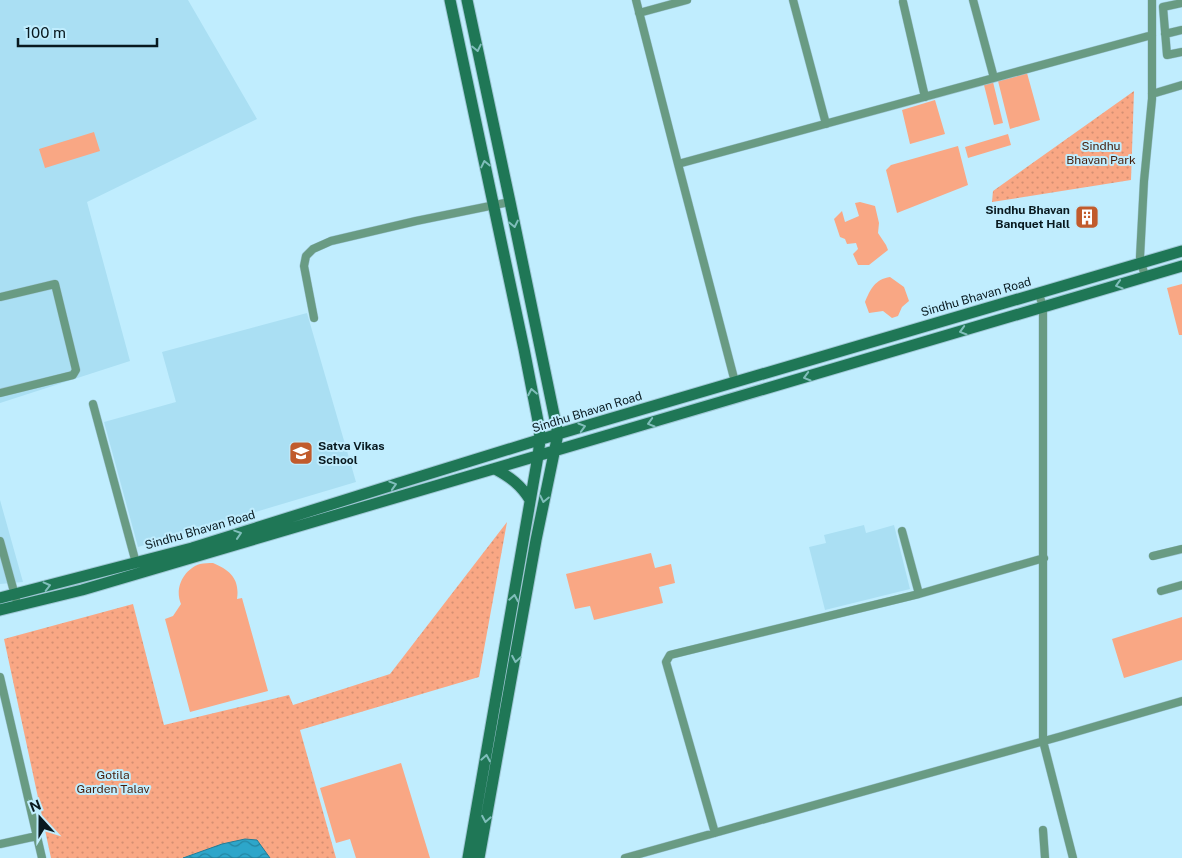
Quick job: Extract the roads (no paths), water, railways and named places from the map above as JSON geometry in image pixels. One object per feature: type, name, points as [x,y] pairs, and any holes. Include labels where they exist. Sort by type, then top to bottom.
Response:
[{"type":"main road","points":[[450,0],[526,359],[540,440],[468,858]]},
{"type":"main road","points":[[467,0],[558,434],[536,540],[479,858]]},
{"type":"main road","name":"Sindhu Bhavan Road","points":[[0,598],[192,548],[386,486],[558,434],[1182,251]]},
{"type":"main road","name":"Sindhu Bhavan Road","points":[[0,610],[82,590],[1182,266]]},
{"type":"main road","points":[[495,468],[515,481],[530,500]]},
{"type":"street","points":[[636,0],[736,382]]},
{"type":"street","points":[[639,14],[687,0]]},
{"type":"street","points":[[793,0],[826,124]]},
{"type":"street","points":[[973,0],[994,78]]},
{"type":"street","points":[[1144,278],[1141,263],[1144,181],[1152,94],[1152,0]]},
{"type":"street","points":[[903,2],[926,97]]},
{"type":"street","points":[[1182,3],[1163,7],[1167,55],[1182,52]]},
{"type":"street","points":[[1165,34],[1182,30]]},
{"type":"street","points":[[678,164],[1152,35]]},
{"type":"street","points":[[1152,94],[1182,85]]},
{"type":"street","points":[[314,318],[304,266],[306,256],[313,249],[331,241],[510,202]]},
{"type":"street","points":[[0,297],[55,284],[76,370],[73,375],[0,393]]},
{"type":"street","points":[[1039,293],[1044,308],[1043,741],[1073,858]]},
{"type":"street","points":[[94,404],[136,563]]},
{"type":"street","points":[[902,531],[918,594]]},
{"type":"street","points":[[0,540],[18,605]]},
{"type":"street","points":[[1152,556],[1182,549]]},
{"type":"street","points":[[715,833],[666,662],[670,655],[918,594],[1044,558]]},
{"type":"street","points":[[1161,591],[1182,585]]},
{"type":"street","points":[[0,677],[42,858]]},
{"type":"street","points":[[625,858],[1182,701]]},
{"type":"street","points":[[1044,830],[1044,858]]},
{"type":"street","points":[[0,844],[37,836]]},
{"type":"water","points":[[245,839],[257,840],[270,858],[183,858],[222,844]]},
{"type":"place","name":"Sindhu Bhavan Banquet Hall","points":[[1087,217]]},
{"type":"place","name":"Satva Vikas School","points":[[301,453]]},
{"type":"park label","name":"Sindhu Bhavan Park","points":[[1101,153]]},
{"type":"park label","name":"Gotila Garden Talav","points":[[113,782]]}]
